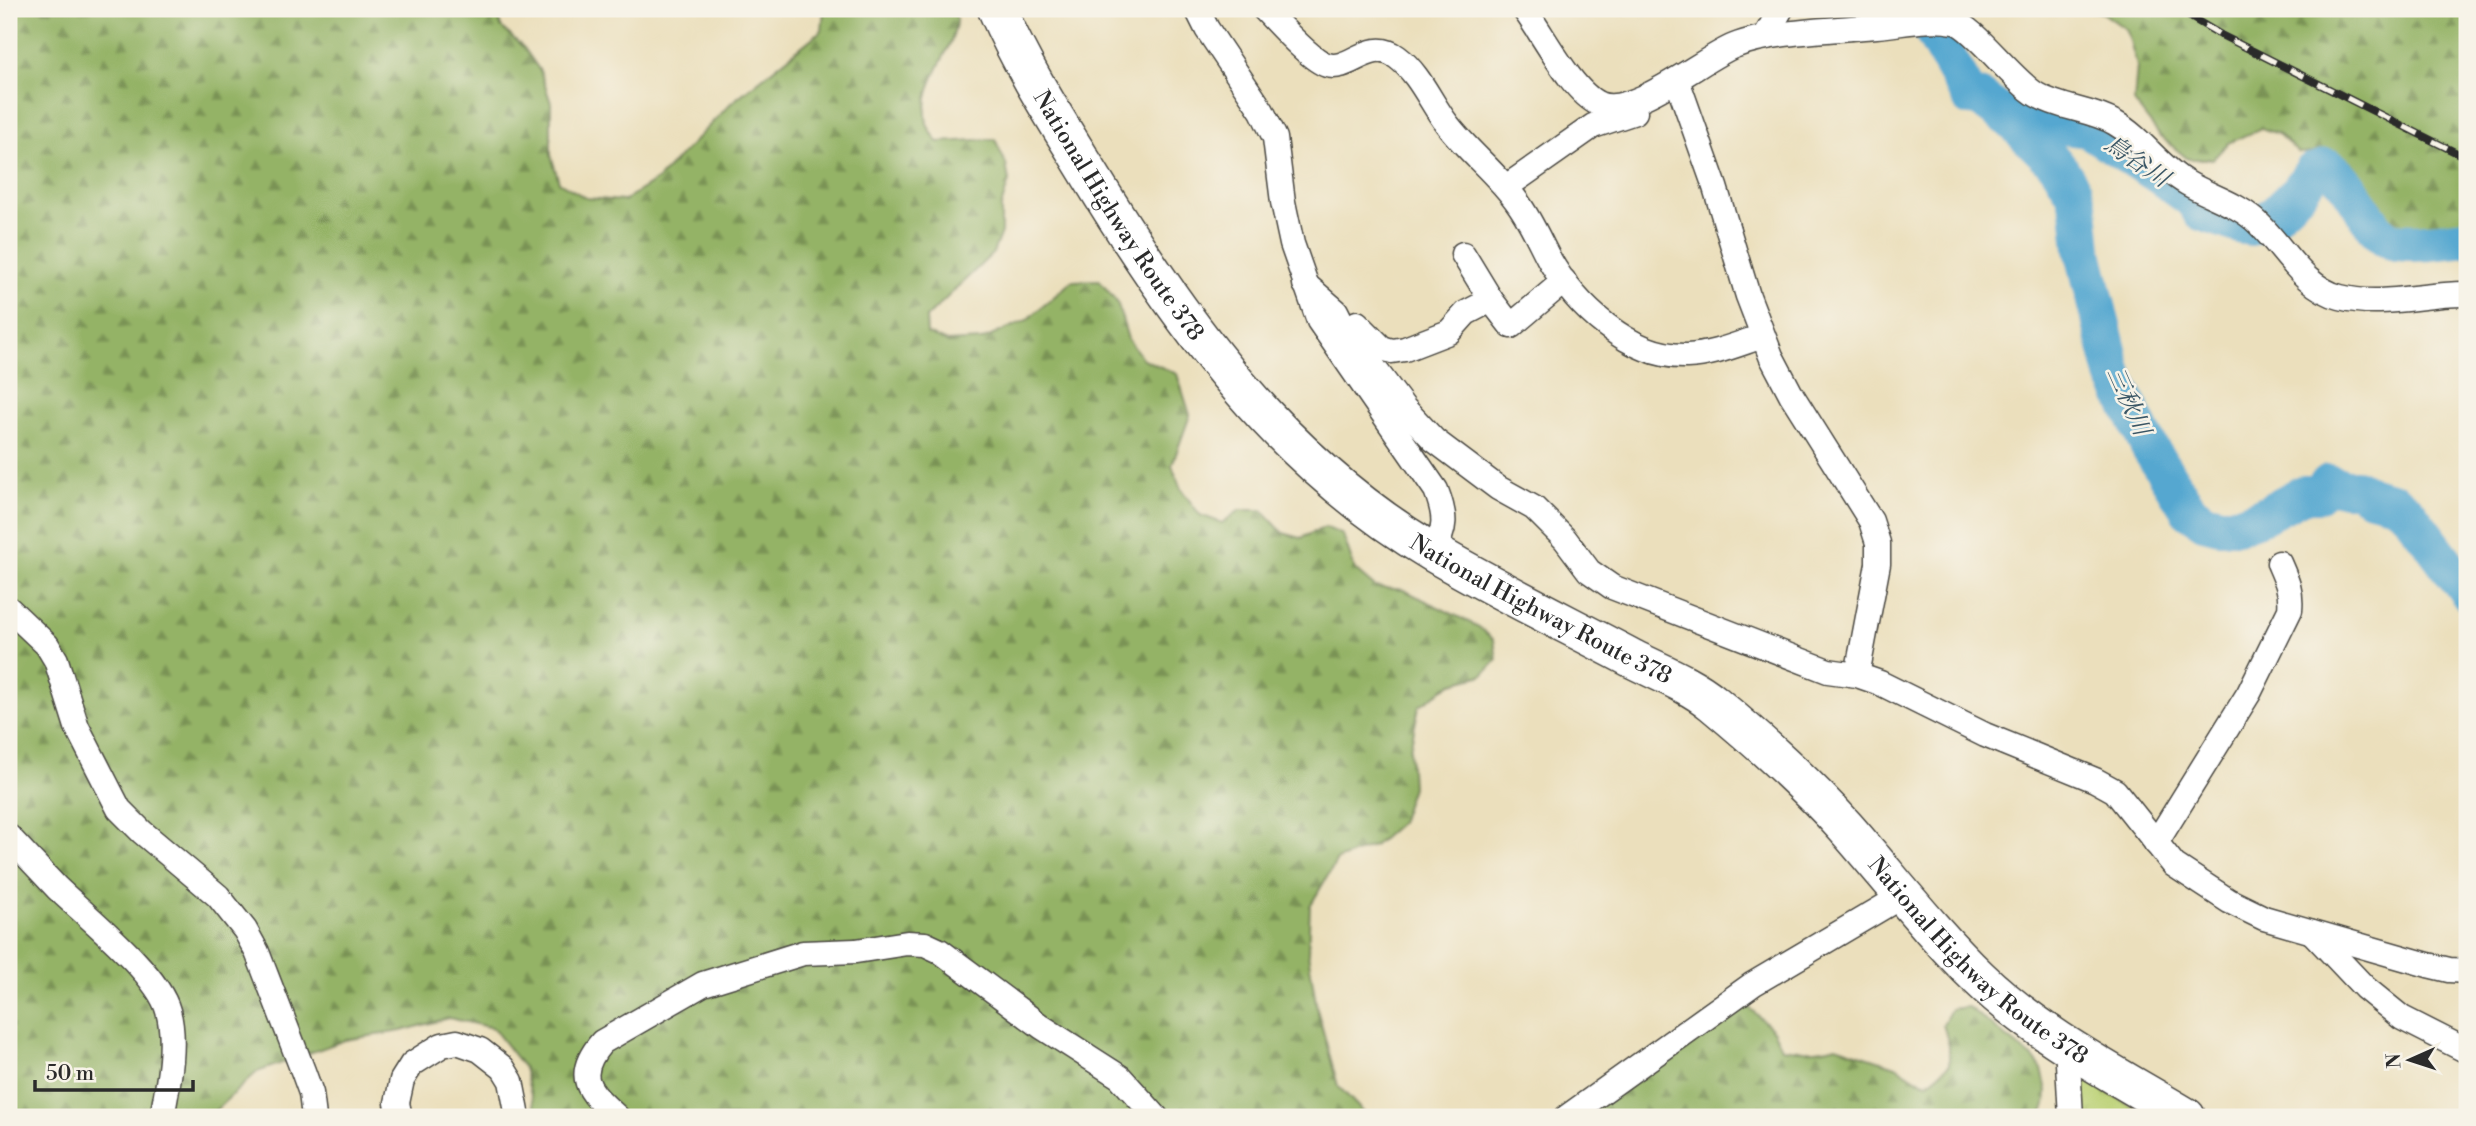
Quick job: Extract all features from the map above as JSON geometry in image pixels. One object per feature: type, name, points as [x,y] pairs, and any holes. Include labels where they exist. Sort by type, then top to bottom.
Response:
[{"type":"highway","name":"National Highway Route 378","points":[[996,9],[1018,55],[1114,215],[1181,316],[1212,355],[1314,466],[1346,492],[1432,552],[1707,698],[1791,770],[1846,828],[1902,896],[1980,979],[2067,1045],[2177,1115]]},
{"type":"street","points":[[1197,9],[1207,29],[1262,111],[1275,138],[1283,202],[1305,284],[1319,321],[1436,490],[1444,510],[1442,537],[1432,552]]},
{"type":"street","points":[[1264,9],[1314,58],[1325,65],[1336,66],[1370,52],[1384,51],[1395,56],[1412,71],[1455,134],[1506,187],[1528,218],[1549,259],[1564,281],[1593,312],[1626,339],[1665,355],[1686,356],[1712,353],[1763,336]]},
{"type":"street","points":[[1524,9],[1574,82],[1601,105],[1616,106],[1677,80],[1733,46],[1765,37],[1907,18],[1952,21],[1970,32],[2024,86],[2037,95],[2113,122],[2186,183],[2252,216],[2323,291],[2339,297],[2384,302],[2444,294],[2467,294]]},
{"type":"street","points":[[1765,37],[1782,9]]},
{"type":"street","points":[[1677,80],[1763,336],[1791,394],[1871,521],[1878,543],[1875,586],[1857,675]]},
{"type":"street","points":[[1506,187],[1593,126],[1638,111],[1643,106],[1646,94]]},
{"type":"street","points":[[1463,254],[1491,300],[1511,326],[1564,281]]},
{"type":"street","points":[[1305,284],[1336,311],[1349,316],[1382,348],[1392,351],[1405,349],[1449,332],[1466,313],[1491,300]]},
{"type":"street","points":[[1336,311],[1345,329],[1404,408],[1434,440],[1497,488],[1534,509],[1565,539],[1589,571],[1612,587],[1828,671],[1857,675],[1880,683],[1985,735],[2095,780],[2115,791],[2174,865],[2229,901],[2264,918],[2428,965],[2467,971]]},
{"type":"street","points":[[2156,843],[2249,693],[2290,610],[2289,584],[2279,563]]},
{"type":"street","points":[[9,609],[47,645],[56,660],[77,727],[120,808],[142,832],[218,897],[245,930],[257,952],[303,1071],[311,1093],[314,1117]]},
{"type":"street","points":[[9,837],[121,947],[161,995],[168,1011],[172,1060],[162,1117]]},
{"type":"street","points":[[1567,1117],[1753,984],[1902,896]]},
{"type":"street","points":[[2312,932],[2365,988],[2402,1018],[2467,1051]]},
{"type":"street","points":[[617,1117],[589,1088],[585,1072],[590,1056],[602,1042],[703,984],[803,953],[856,951],[907,943],[925,944],[940,951],[1042,1027],[1120,1077],[1156,1117]]},
{"type":"street","points":[[400,1117],[397,1103],[402,1080],[412,1064],[442,1045],[457,1042],[480,1051],[503,1068],[511,1081],[518,1117]]},
{"type":"street","points":[[2067,1045],[2071,1117]]},
{"type":"green space","points":[[9,9],[496,9],[501,27],[524,48],[540,71],[551,103],[551,155],[559,182],[586,198],[623,201],[658,179],[731,103],[822,30],[824,9],[955,9],[953,35],[929,90],[926,106],[928,125],[938,142],[995,139],[1006,164],[1009,181],[1001,207],[1001,232],[993,253],[926,318],[927,334],[947,342],[982,340],[1027,320],[1072,281],[1099,280],[1117,302],[1128,339],[1143,359],[1177,374],[1190,415],[1172,465],[1181,489],[1200,515],[1222,523],[1240,510],[1262,510],[1283,533],[1301,538],[1325,527],[1343,535],[1355,570],[1375,587],[1404,590],[1479,627],[1494,640],[1497,660],[1483,675],[1452,683],[1419,706],[1410,749],[1412,787],[1400,823],[1374,846],[1337,860],[1310,906],[1308,953],[1317,1009],[1338,1086],[1368,1117],[537,1117],[524,1068],[493,1028],[449,1018],[401,1031],[345,1040],[257,1072],[208,1117],[9,1117]]},
{"type":"green space","points":[[2087,9],[2467,9],[2467,226],[2423,229],[2397,226],[2387,221],[2380,212],[2363,179],[2347,160],[2331,153],[2299,153],[2278,134],[2261,128],[2228,143],[2213,159],[2188,159],[2160,136],[2134,102],[2137,66],[2127,30],[2103,13]]},
{"type":"green space","points":[[1748,1006],[1773,1030],[1782,1048],[1810,1050],[1836,1046],[1896,1066],[1928,1083],[1949,1065],[1949,1045],[1943,1024],[1951,1009],[1968,1007],[2033,1058],[2042,1069],[2047,1091],[2046,1105],[2040,1117],[1577,1117],[1721,1007]]},
{"type":"green space","points":[[2081,1077],[2151,1117],[2080,1117],[2078,1083]]},
{"type":"waterway","name":"三秋川","points":[[1920,9],[1970,97],[1980,98],[2011,120],[2058,166],[2074,192],[2079,209],[2083,249],[2114,375],[2149,447],[2189,510],[2204,521],[2237,525],[2264,515],[2303,494],[2317,494],[2329,483],[2356,488],[2371,496],[2395,502],[2408,512],[2467,591]]},
{"type":"waterway","name":"鳥谷川","points":[[2011,120],[2088,129],[2192,199],[2201,212],[2251,227]]},
{"type":"waterway","name":"鳥谷川","points":[[2269,219],[2299,191],[2312,172],[2328,167],[2338,175],[2378,231],[2387,238],[2396,242],[2413,243],[2467,238]]},
{"type":"railway","points":[[2177,9],[2221,35],[2467,158]]}]
